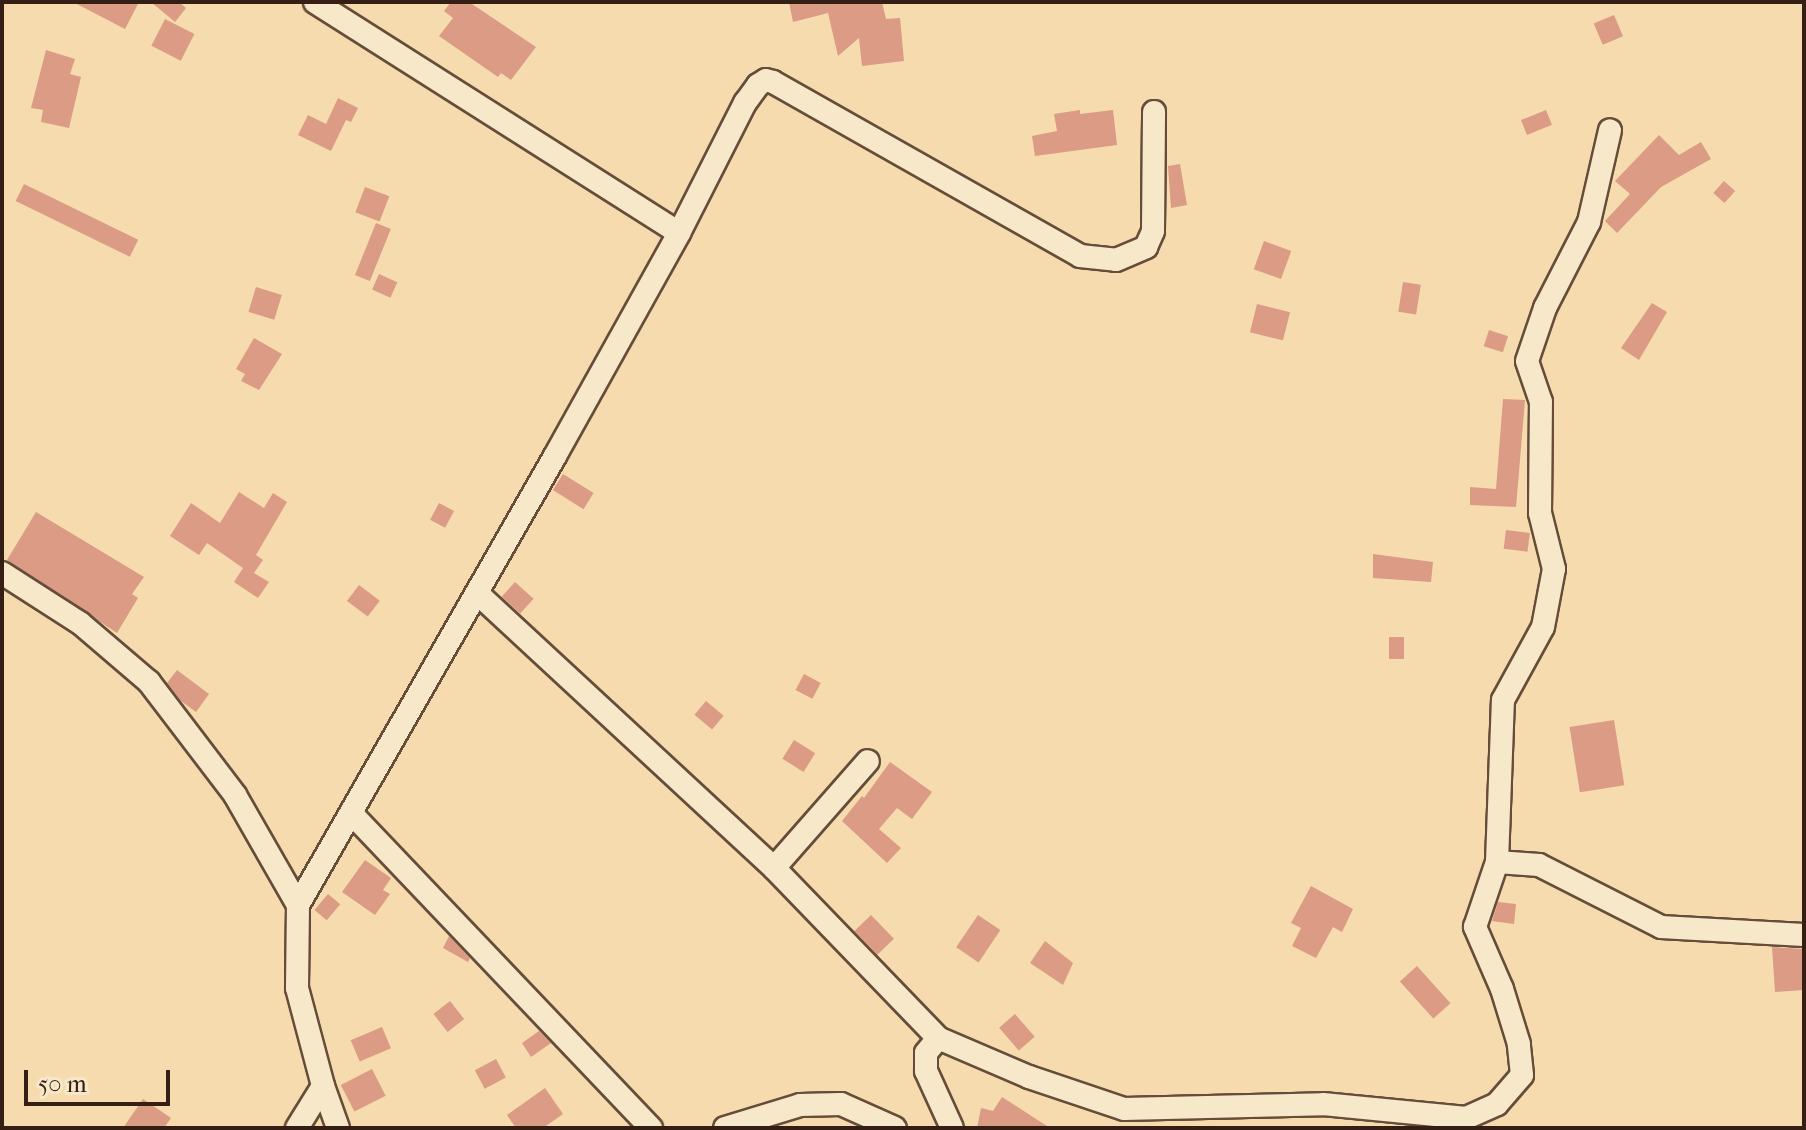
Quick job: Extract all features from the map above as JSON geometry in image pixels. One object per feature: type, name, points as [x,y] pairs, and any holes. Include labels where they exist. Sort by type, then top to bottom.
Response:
[{"type":"street","points":[[315,2],[679,233]]},
{"type":"street","points":[[338,1128],[323,1086],[297,988],[298,905],[679,233],[745,103],[766,80],[1080,256],[1116,260],[1146,247],[1153,231],[1154,112]]},
{"type":"street","points":[[477,593],[774,868],[938,1038],[1029,1077],[1124,1109],[1323,1104],[1466,1118],[1497,1104],[1522,1075],[1519,1044],[1502,989],[1475,927],[1497,862],[1503,700],[1543,627],[1554,569],[1540,513],[1541,402],[1527,361],[1545,308],[1589,222],[1610,130]]},
{"type":"street","points":[[2,573],[80,623],[149,682],[235,795],[298,905]]},
{"type":"street","points":[[774,868],[868,761]]},
{"type":"street","points":[[351,813],[651,1128]]},
{"type":"street","points":[[1497,862],[1539,865],[1661,927],[1804,935]]},
{"type":"street","points":[[938,1038],[926,1053],[926,1071],[952,1128]]},
{"type":"street","points":[[297,1128],[323,1086]]},
{"type":"street","points":[[725,1128],[800,1105],[841,1104],[895,1128]]},
{"type":"building","points":[[73,2],[139,2],[125,29]]},
{"type":"building","points":[[151,2],[179,2],[186,8],[175,22]]},
{"type":"building","points":[[451,2],[469,2],[536,47],[511,80],[501,73],[498,77],[439,36],[453,18],[444,11]]},
{"type":"building","points":[[789,2],[882,2],[886,19],[900,18],[904,61],[862,66],[859,38],[838,56],[828,13],[793,22]]},
{"type":"building","points":[[1614,15],[1623,36],[1603,45],[1594,24]]},
{"type":"building","points":[[165,19],[194,34],[181,61],[151,46]]},
{"type":"building","points":[[46,50],[75,59],[70,74],[81,77],[69,128],[41,122],[43,110],[31,108]]},
{"type":"building","points":[[338,98],[358,108],[351,122],[346,120],[331,151],[298,135],[308,115],[326,124]]},
{"type":"building","points":[[1080,110],[1080,114],[1113,110],[1117,145],[1035,156],[1032,136],[1057,131],[1054,114]]},
{"type":"building","points":[[1546,110],[1552,125],[1527,135],[1521,120]]},
{"type":"building","points":[[1659,135],[1679,155],[1701,142],[1711,159],[1661,187],[1617,233],[1605,221],[1630,194],[1615,181]]},
{"type":"building","points":[[1180,164],[1187,205],[1171,208],[1168,166]]},
{"type":"building","points":[[1724,181],[1735,191],[1724,203],[1713,193]]},
{"type":"building","points":[[24,184],[138,240],[130,257],[16,201]]},
{"type":"building","points":[[365,187],[389,196],[380,222],[355,212]]},
{"type":"building","points":[[376,223],[391,229],[370,281],[355,275]]},
{"type":"building","points":[[1264,241],[1291,251],[1281,279],[1254,269]]},
{"type":"building","points":[[379,274],[397,282],[390,298],[372,290]]},
{"type":"building","points":[[1403,282],[1421,285],[1416,314],[1398,312]]},
{"type":"building","points":[[256,287],[282,295],[274,320],[248,312]]},
{"type":"building","points":[[1652,303],[1667,312],[1639,360],[1621,348]]},
{"type":"building","points":[[1257,304],[1290,312],[1283,340],[1250,332]]},
{"type":"building","points":[[1489,330],[1508,336],[1503,352],[1484,346]]},
{"type":"building","points":[[254,338],[282,354],[259,390],[241,381],[245,374],[236,369]]},
{"type":"building","points":[[1503,399],[1525,400],[1516,507],[1470,505],[1470,487],[1496,489]]},
{"type":"building","points":[[563,474],[594,493],[583,509],[553,490]]},
{"type":"building","points":[[239,492],[264,508],[273,493],[287,502],[256,555],[263,560],[254,573],[269,582],[258,598],[234,582],[243,568],[207,543],[199,555],[170,536],[191,503],[220,523]]},
{"type":"building","points":[[439,503],[454,511],[445,528],[430,520]]},
{"type":"building","points":[[36,512],[144,577],[132,594],[138,598],[117,633],[7,560]]},
{"type":"building","points":[[1506,530],[1530,533],[1528,552],[1504,549]]},
{"type":"building","points":[[1373,554],[1433,562],[1431,582],[1373,578]]},
{"type":"building","points":[[515,582],[534,599],[520,614],[502,597]]},
{"type":"building","points":[[359,585],[380,601],[368,617],[347,601]]},
{"type":"building","points":[[1389,637],[1404,637],[1404,659],[1389,659]]},
{"type":"building","points":[[177,670],[209,694],[196,712],[181,701],[167,683]]},
{"type":"building","points":[[804,674],[821,683],[812,699],[796,690]]},
{"type":"building","points":[[706,701],[724,716],[712,730],[694,715]]},
{"type":"building","points":[[1614,720],[1624,785],[1580,792],[1570,727]]},
{"type":"building","points":[[794,740],[815,753],[804,772],[782,759]]},
{"type":"building","points":[[890,762],[932,792],[912,819],[897,808],[879,829],[901,848],[887,863],[842,821],[862,796],[864,798]]},
{"type":"building","points":[[365,860],[391,878],[383,890],[390,894],[375,915],[342,892]]},
{"type":"building","points":[[1311,886],[1353,909],[1342,932],[1333,927],[1316,958],[1292,946],[1301,928],[1291,923]]},
{"type":"building","points":[[328,894],[340,904],[327,920],[315,910]]},
{"type":"building","points":[[1498,902],[1516,904],[1514,924],[1492,921]]},
{"type":"building","points":[[871,915],[894,939],[877,955],[854,931]]},
{"type":"building","points":[[978,915],[1000,930],[979,962],[956,947]]},
{"type":"building","points":[[449,936],[470,958],[468,962],[443,948]]},
{"type":"building","points":[[1045,941],[1073,963],[1063,985],[1030,963]]},
{"type":"building","points":[[1772,947],[1804,949],[1804,990],[1775,992]]},
{"type":"building","points":[[1417,966],[1450,1003],[1433,1019],[1400,981]]},
{"type":"building","points":[[450,1001],[464,1019],[448,1032],[433,1014]]},
{"type":"building","points":[[1015,1014],[1035,1037],[1019,1050],[999,1028]]},
{"type":"building","points":[[382,1027],[391,1048],[360,1061],[351,1040]]},
{"type":"building","points":[[539,1031],[551,1043],[531,1057],[522,1043]]},
{"type":"building","points":[[496,1059],[506,1078],[485,1089],[475,1070]]},
{"type":"building","points":[[372,1069],[386,1096],[354,1112],[341,1085]]},
{"type":"building","points":[[545,1088],[563,1114],[543,1128],[516,1128],[507,1115]]},
{"type":"building","points":[[1002,1097],[1050,1128],[977,1128],[981,1108],[993,1111]]},
{"type":"building","points":[[143,1099],[171,1118],[164,1128],[123,1128]]}]
